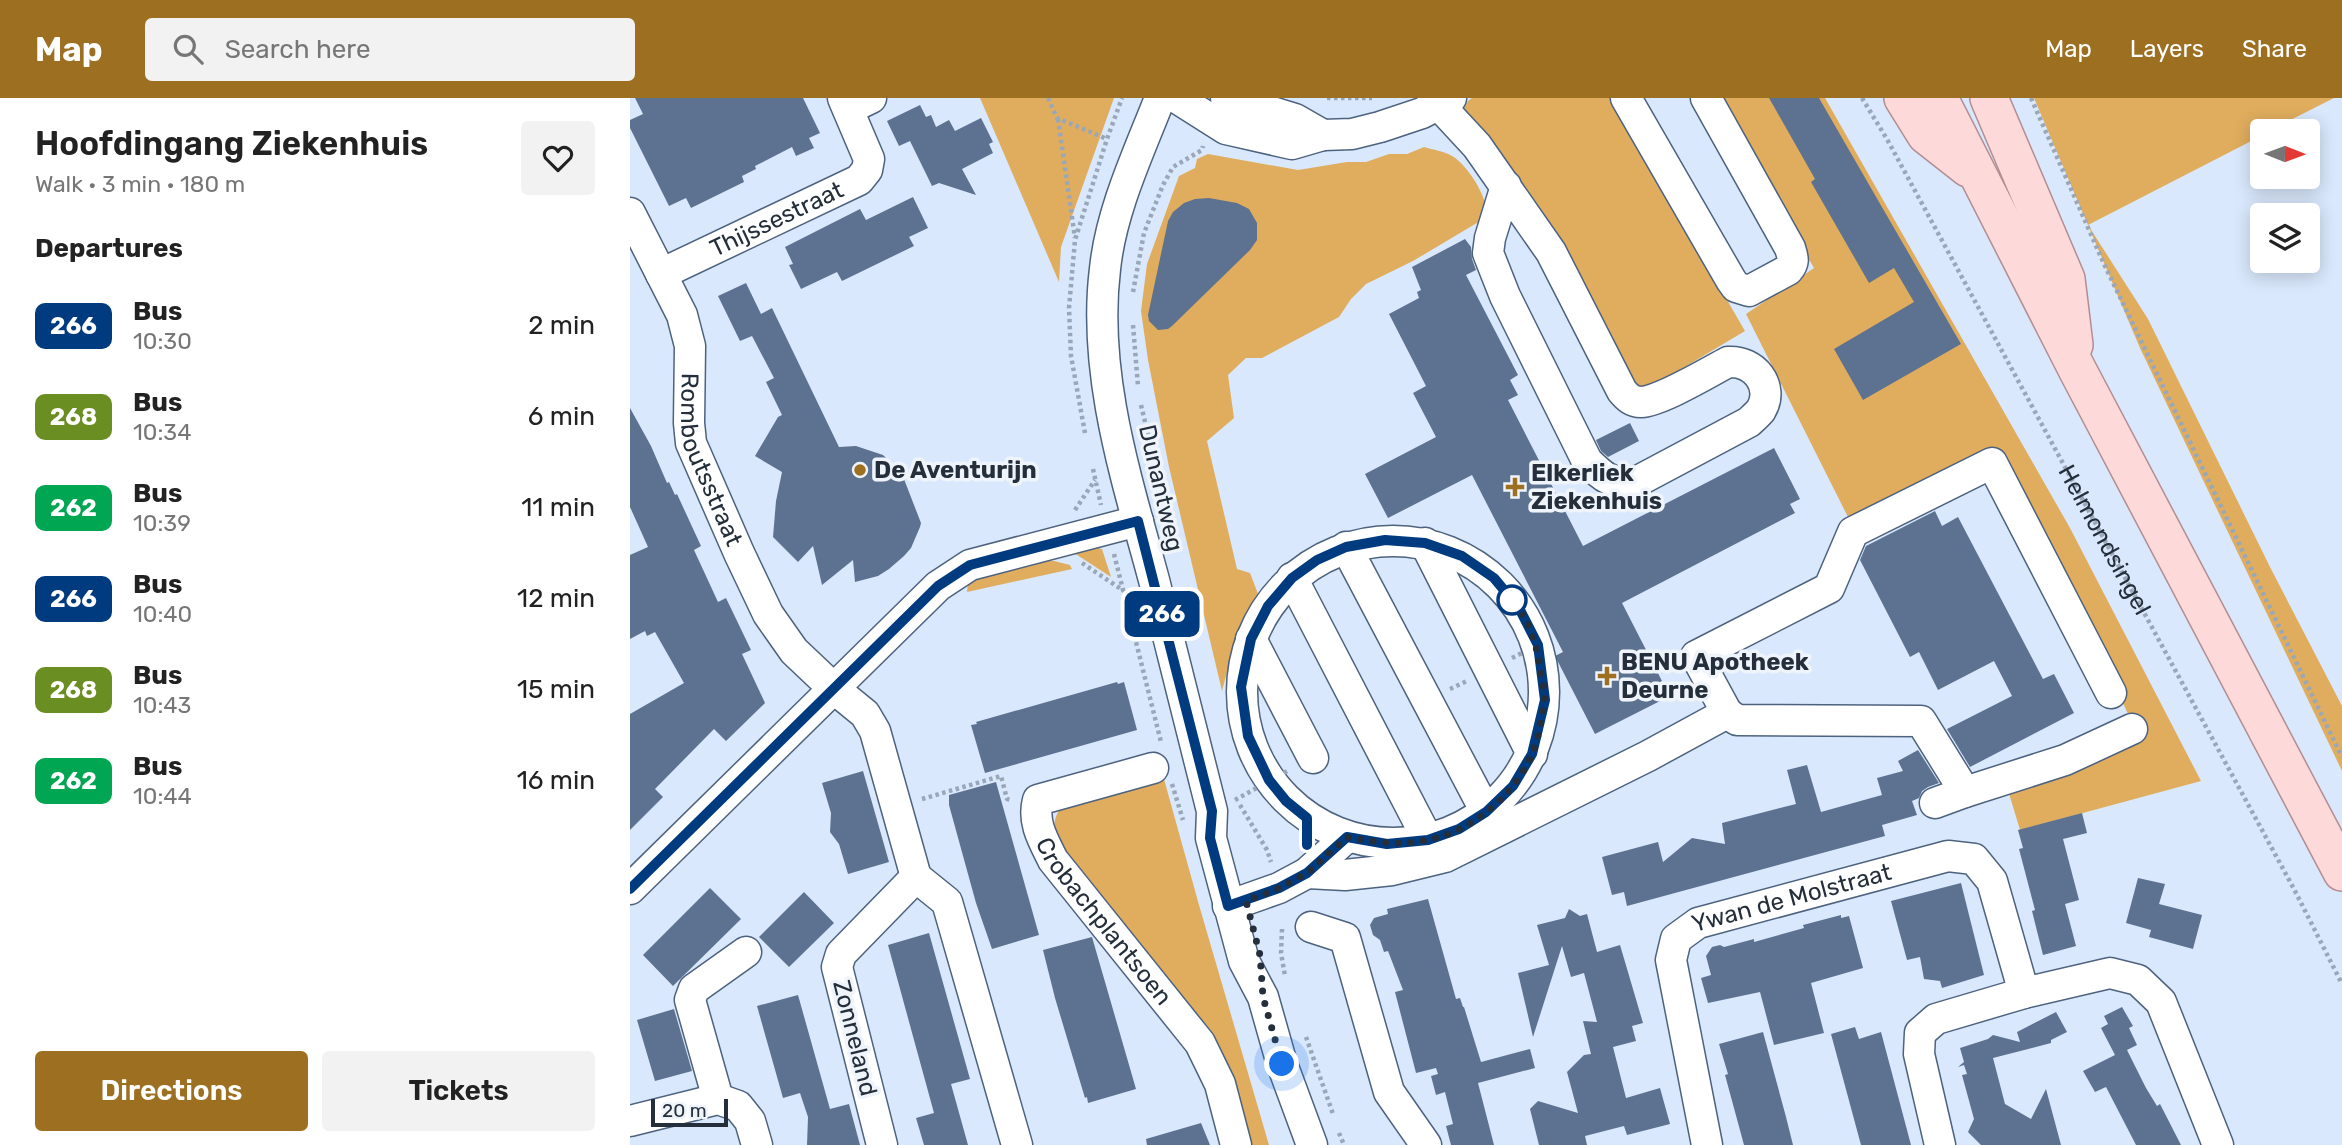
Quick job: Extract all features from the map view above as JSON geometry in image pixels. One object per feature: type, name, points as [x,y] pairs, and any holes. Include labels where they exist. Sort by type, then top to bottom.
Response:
[{"type":"main road","points":[[1903,98],[1926,135],[1978,175]]},
{"type":"main road","points":[[1939,98],[2078,371],[2342,873]]},
{"type":"main road","points":[[1989,98],[2066,279],[2078,371]]},
{"type":"street","name":"Dunantweg","points":[[1160,98],[1114,224],[1105,266],[1102,331],[1110,401],[1212,811],[1210,838],[1237,903],[1244,961],[1274,988],[1282,1064],[1312,1145]]},
{"type":"street","points":[[1177,98],[1219,110],[1294,119],[1323,135],[1352,134],[1380,127],[1422,113],[1445,101],[1506,186],[1551,252],[1622,391],[1630,399],[1641,402],[1657,397],[1728,362],[1738,361],[1749,364],[1761,377],[1765,394],[1761,410],[1749,422],[1638,481],[1623,483],[1605,480],[1587,461],[1505,296],[1488,253],[1506,186]]},
{"type":"street","points":[[1626,98],[1731,280],[1736,287],[1749,291],[1788,270],[1794,259],[1706,98]]},
{"type":"street","name":"Thijssestraat","points":[[661,274],[859,180],[867,170],[869,159],[854,102]]},
{"type":"street","name":"Romboutsstraat","points":[[631,217],[682,315],[690,346],[688,423],[691,443],[768,614],[794,651],[832,687]]},
{"type":"street","points":[[1718,718],[1696,656],[1829,588],[1853,532],[1992,463],[2111,693]]},
{"type":"street","points":[[630,889],[666,856],[832,687],[938,586],[970,565],[1138,521]]},
{"type":"street","points":[[1385,540],[1425,543],[1462,556],[1494,578],[1519,608],[1538,645],[1545,700],[1532,754],[1513,786],[1486,812],[1459,829],[1428,840],[1387,844],[1347,837],[1307,818],[1286,801],[1269,780],[1248,736],[1241,687],[1251,639],[1268,606],[1292,578],[1317,560],[1346,547],[1385,540]]},
{"type":"street","points":[[1425,543],[1532,754]]},
{"type":"street","points":[[1346,547],[1486,812]]},
{"type":"street","points":[[1292,578],[1428,840]]},
{"type":"street","points":[[1251,639],[1313,758]]},
{"type":"street","points":[[832,687],[865,714],[875,731],[916,877],[947,902],[1017,1145]]},
{"type":"street","points":[[1307,873],[1345,875],[1392,870],[1445,857],[1648,756],[1718,718],[1921,721],[1965,792]]},
{"type":"street","points":[[1935,803],[2065,760],[2133,729]]},
{"type":"street","name":"Crobachplantsoen","points":[[1153,768],[1038,800],[1035,813],[1040,835],[1053,860],[1200,1043],[1220,1084],[1236,1145]]},
{"type":"street","points":[[1307,818],[1307,873]]},
{"type":"street","points":[[1237,903],[1279,888],[1307,873],[1347,837]]},
{"type":"street","name":"Ywan de Molstraat","points":[[1707,1145],[1671,960],[1676,939],[1698,923],[1948,856],[1974,859],[1992,881],[2024,993]]},
{"type":"street","name":"Zonneland","points":[[883,1145],[837,967],[841,954],[916,877]]},
{"type":"street","points":[[1311,927],[1345,938],[1390,1092],[1426,1145]]},
{"type":"street","points":[[718,1099],[690,1000],[694,989],[746,952]]},
{"type":"street","points":[[1940,1145],[1919,1054],[1920,1033],[1936,1019],[2024,993],[2110,973],[2138,980],[2161,1002],[2218,1145]]},
{"type":"street","points":[[630,1121],[718,1099],[738,1106],[750,1121],[757,1145]]},
{"type":"path","points":[[1048,98],[1058,118],[1075,240]]},
{"type":"path","points":[[1058,118],[1107,139],[1122,98]]},
{"type":"path","points":[[1327,98],[1372,98]]},
{"type":"path","name":"Helmondsingel","points":[[1862,98],[1888,141],[2294,889],[2342,984]]},
{"type":"path","points":[[2031,98],[2104,264],[2342,757]]},
{"type":"path","points":[[1131,305],[1144,233],[1163,185],[1173,167],[1202,149],[1219,110]]},
{"type":"path","name":"Dunantweg","points":[[1132,318],[1139,395],[1173,539]]},
{"type":"path","points":[[1053,543],[1125,592],[1155,584]]},
{"type":"path","points":[[896,806],[1001,776],[1007,799],[1036,807]]},
{"type":"path","points":[[1233,786],[1236,799],[1267,850],[1279,888],[1282,903],[1281,953],[1274,988]]},
{"type":"path","points":[[1303,1031],[1335,1120]]},
{"type":"path","points":[[1339,1132],[1344,1145]]},
{"type":"shaded area","points":[[980,98],[1114,98],[1061,247],[1059,282]]},
{"type":"shaded area","points":[[1472,98],[1610,98],[1745,331],[1641,393],[1557,232],[1525,203],[1462,112]]},
{"type":"shaded area","points":[[1715,98],[1825,98],[2070,528],[2201,781],[2020,830],[2005,780],[2131,720],[2009,466],[1851,523],[1746,314],[1814,268]]},
{"type":"shaded area","points":[[2034,98],[2334,98],[2293,119],[2250,119],[2250,142],[2088,225],[2148,319],[2342,706],[2342,771],[2140,348]]},
{"type":"shaded area","points":[[1424,147],[1449,154],[1458,160],[1481,192],[1487,217],[1413,261],[1366,284],[1351,299],[1339,317],[1262,358],[1246,358],[1228,375],[1234,418],[1207,441],[1237,569],[1250,573],[1260,599],[1255,604],[1231,657],[1222,691],[1169,467],[1141,311],[1147,264],[1179,176],[1195,168],[1197,159],[1208,154],[1298,170],[1347,162],[1366,162],[1389,154],[1407,154]]},
{"type":"shaded area","points":[[1094,547],[1102,549],[1111,577],[1071,551]]},
{"type":"shaded area","points":[[1034,561],[1054,561],[1070,565],[1072,569],[967,592],[968,584],[983,572]]},
{"type":"shaded area","points":[[1162,772],[1269,1145],[1249,1145],[1058,847],[1056,816],[1068,799]]},
{"type":"building","points":[[635,98],[803,98],[820,133],[809,138],[814,148],[796,156],[792,147],[755,166],[756,169],[742,176],[744,182],[691,208],[686,198],[669,206],[630,128],[630,120],[643,114]]},
{"type":"building","points":[[1769,98],[1819,98],[1961,344],[1863,400],[1834,349],[1914,302],[1894,268],[1869,283],[1811,182],[1815,179]]},
{"type":"building","points":[[920,105],[926,117],[931,115],[936,127],[949,120],[955,131],[981,118],[993,142],[989,144],[993,153],[962,169],[976,195],[939,183],[932,186],[910,141],[899,146],[887,121]]},
{"type":"building","points":[[913,197],[928,228],[909,237],[914,246],[842,281],[837,272],[801,289],[789,265],[793,264],[785,247],[860,209],[866,220]]},
{"type":"building","points":[[1209,198],[1237,203],[1249,209],[1257,223],[1257,240],[1172,326],[1158,330],[1149,321],[1148,315],[1168,221],[1173,212],[1184,203]]},
{"type":"building","points":[[1465,239],[1471,247],[1476,270],[1466,275],[1518,375],[1510,380],[1518,395],[1508,400],[1583,546],[1774,448],[1800,499],[1790,504],[1795,513],[1622,603],[1662,681],[1656,684],[1664,699],[1595,734],[1555,656],[1563,652],[1472,475],[1388,518],[1365,474],[1436,437],[1413,393],[1426,386],[1389,314],[1419,298],[1417,292],[1421,290],[1412,267]]},
{"type":"building","points":[[746,283],[761,314],[772,308],[839,447],[856,446],[883,455],[902,474],[921,523],[911,548],[878,576],[855,582],[853,560],[822,585],[813,546],[798,562],[773,537],[782,472],[755,456],[778,417],[782,415],[766,382],[774,378],[752,336],[740,341],[718,296]]},
{"type":"building","points":[[630,408],[667,483],[669,482],[675,495],[677,494],[701,546],[694,550],[718,602],[726,598],[751,650],[742,654],[765,703],[726,741],[714,729],[655,789],[663,797],[630,830],[630,714],[684,683],[655,632],[647,636],[645,631],[630,639],[630,555],[648,547],[630,507]]},
{"type":"building","points":[[1630,423],[1639,441],[1608,457],[1601,451],[1596,440]]},
{"type":"building","points":[[1935,511],[1942,526],[1958,517],[2043,679],[2054,674],[2074,713],[1970,767],[1947,729],[2012,696],[1994,661],[1938,690],[1919,652],[1910,657],[1860,560],[1866,546]]},
{"type":"building","points":[[1124,682],[1137,730],[985,773],[971,725]]},
{"type":"building","points":[[1918,750],[1939,783],[1922,791],[1919,798],[1912,801],[1917,815],[1882,825],[1885,836],[1627,906],[1624,892],[1612,895],[1602,857],[1658,842],[1663,862],[1692,838],[1725,844],[1722,823],[1796,804],[1787,770],[1807,765],[1821,812],[1882,795],[1877,778],[1903,771],[1898,761]]},
{"type":"building","points":[[863,771],[889,862],[848,874],[839,844],[830,832],[831,813],[822,783]]},
{"type":"building","points":[[996,782],[1039,935],[992,949],[976,903],[949,805],[949,795]]},
{"type":"building","points":[[2082,813],[2087,833],[2063,839],[2079,900],[2065,904],[2076,946],[2043,955],[2032,911],[2035,910],[2019,849],[2023,848],[2018,830]]},
{"type":"building","points":[[2138,878],[2165,884],[2159,904],[2202,915],[2193,949],[2149,937],[2151,930],[2126,923]]},
{"type":"building","points":[[1961,883],[1984,975],[1942,988],[1940,981],[1924,979],[1920,957],[1907,960],[1891,901]]},
{"type":"building","points":[[710,888],[741,919],[673,986],[643,955]]},
{"type":"building","points":[[804,892],[834,923],[789,967],[759,937]]},
{"type":"building","points":[[1428,899],[1456,999],[1460,998],[1464,1007],[1481,1062],[1530,1049],[1535,1068],[1478,1083],[1494,1145],[1451,1145],[1446,1126],[1453,1124],[1445,1092],[1436,1095],[1431,1076],[1438,1074],[1436,1068],[1416,1073],[1395,992],[1403,990],[1388,951],[1384,952],[1370,925],[1374,918],[1388,914],[1387,909]]},
{"type":"building","points":[[1569,909],[1580,916],[1587,914],[1597,952],[1620,945],[1643,1023],[1632,1026],[1636,1041],[1613,1047],[1626,1098],[1660,1088],[1670,1124],[1627,1135],[1624,1126],[1585,1136],[1587,1145],[1539,1145],[1530,1109],[1538,1101],[1578,1113],[1567,1072],[1584,1055],[1591,1054],[1583,1021],[1597,1022],[1584,973],[1571,977],[1562,946],[1533,1037],[1518,973],[1549,965],[1537,925],[1565,918]]},
{"type":"building","points":[[1841,915],[1841,918],[1849,916],[1863,968],[1811,983],[1824,1033],[1774,1045],[1760,992],[1708,1003],[1701,978],[1711,975],[1706,956],[1712,947],[1724,947],[1754,939],[1754,942]]},
{"type":"building","points":[[929,933],[970,1079],[951,1084],[968,1145],[924,1145],[916,1118],[934,1113],[888,945]]},
{"type":"building","points":[[1092,937],[1136,1089],[1088,1103],[1043,950]]},
{"type":"building","points":[[798,995],[830,1109],[849,1104],[860,1145],[807,1145],[808,1117],[800,1093],[783,1098],[757,1006]]},
{"type":"building","points":[[2122,1007],[2133,1026],[2129,1028],[2137,1045],[2127,1050],[2146,1088],[2157,1106],[2160,1104],[2181,1145],[2136,1145],[2106,1087],[2095,1092],[2083,1071],[2115,1055],[2101,1028],[2108,1024],[2104,1016]]},
{"type":"building","points":[[674,1009],[692,1071],[655,1081],[637,1020]]},
{"type":"building","points":[[2056,1012],[2067,1032],[2051,1040],[2051,1043],[1993,1058],[2005,1104],[2031,1119],[2046,1089],[2061,1145],[1981,1145],[1968,1132],[1974,1119],[1962,1075],[1967,1074],[1964,1065],[1958,1067],[1964,1062],[1960,1048],[1993,1035],[2020,1042],[2017,1032]]},
{"type":"building","points":[[1855,1027],[1859,1039],[1881,1032],[1911,1145],[1861,1145],[1831,1034]]},
{"type":"building","points":[[1763,1032],[1793,1145],[1744,1145],[1725,1075],[1728,1074],[1719,1044]]},
{"type":"building","points":[[1201,1123],[1210,1145],[1147,1145],[1146,1139]]},
{"type":"bus line","name":"266","points":[[630,889],[666,856],[832,687],[938,586],[970,565],[1138,521],[1212,811],[1210,838],[1228,906],[1279,888],[1307,873],[1347,837],[1387,844],[1428,840],[1459,829],[1486,812],[1513,786],[1532,754],[1545,700],[1538,645],[1519,608],[1494,578],[1462,556],[1425,543],[1385,540],[1346,547],[1317,560],[1292,578],[1268,606],[1251,639],[1241,687],[1248,736],[1269,780],[1286,801],[1307,818],[1307,845]]},
{"type":"place","name":"De Aventurijn","points":[[860,470]]},
{"type":"place","name":"Elkerliek Ziekenhuis","points":[[1515,487]]},
{"type":"place","name":"BENU Apotheek Deurne","points":[[1607,676]]},
{"type":"route","points":[[1282,1064],[1263,997],[1260,955],[1246,901],[1307,873],[1347,837],[1387,844],[1428,840],[1459,829],[1486,812],[1513,786],[1532,754],[1545,700],[1538,645],[1519,608],[1507,593],[1512,600]]}]
